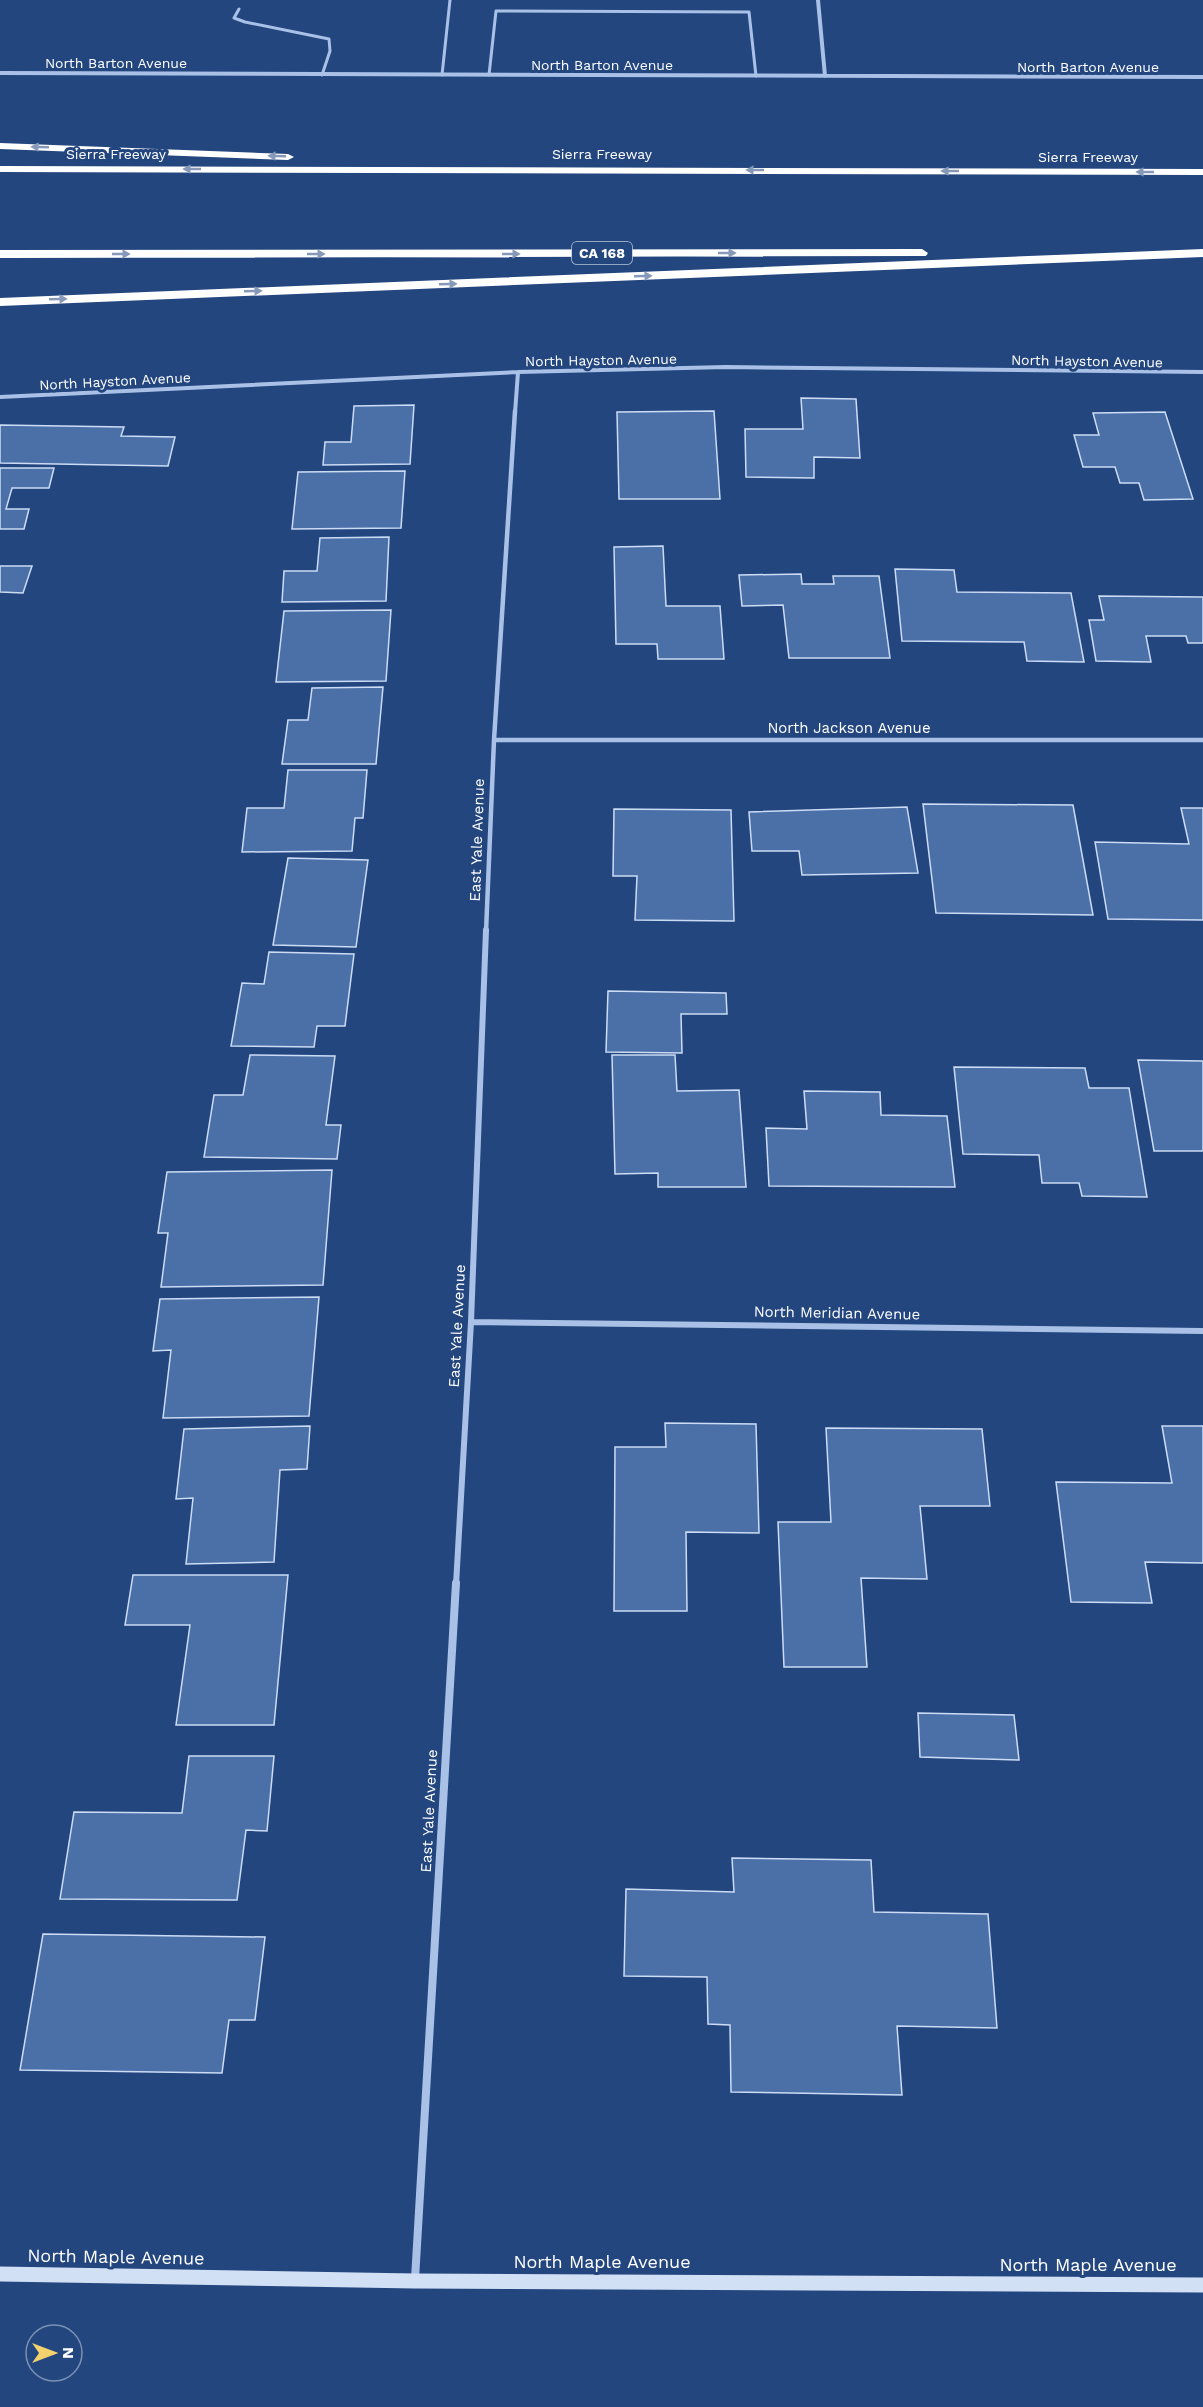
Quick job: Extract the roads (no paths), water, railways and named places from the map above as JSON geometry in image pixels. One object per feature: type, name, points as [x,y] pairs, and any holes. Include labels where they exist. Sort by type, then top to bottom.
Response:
[{"type":"highway","points":[[0,146],[587,169]]},
{"type":"highway","name":"Sierra Freeway","points":[[0,169],[1203,172]]},
{"type":"highway","points":[[0,302],[1203,253]]},
{"type":"highway","name":"CA 168","points":[[0,254],[1203,253]]},
{"type":"street","points":[[818,0],[825,76]]},
{"type":"street","name":"North Barton Avenue","points":[[0,73],[1203,78]]},
{"type":"street","name":"North Hayston Avenue","points":[[0,397],[518,372],[738,368],[1203,372]]},
{"type":"street","name":"East Yale Avenue","points":[[415,2281],[471,1322],[494,740],[518,372]]},
{"type":"street","name":"North Jackson Avenue","points":[[494,740],[1203,740]]},
{"type":"street","name":"North Meridian Avenue","points":[[471,1322],[1203,1331]]},
{"type":"street","name":"North Maple Avenue","points":[[0,2274],[415,2281],[1203,2285]]},
{"type":"lane","points":[[442,75],[450,0]]},
{"type":"lane","points":[[239,9],[234,18],[251,26],[316,34],[329,39],[330,51],[322,75]]},
{"type":"lane","points":[[489,75],[496,11],[749,12],[756,76]]}]
